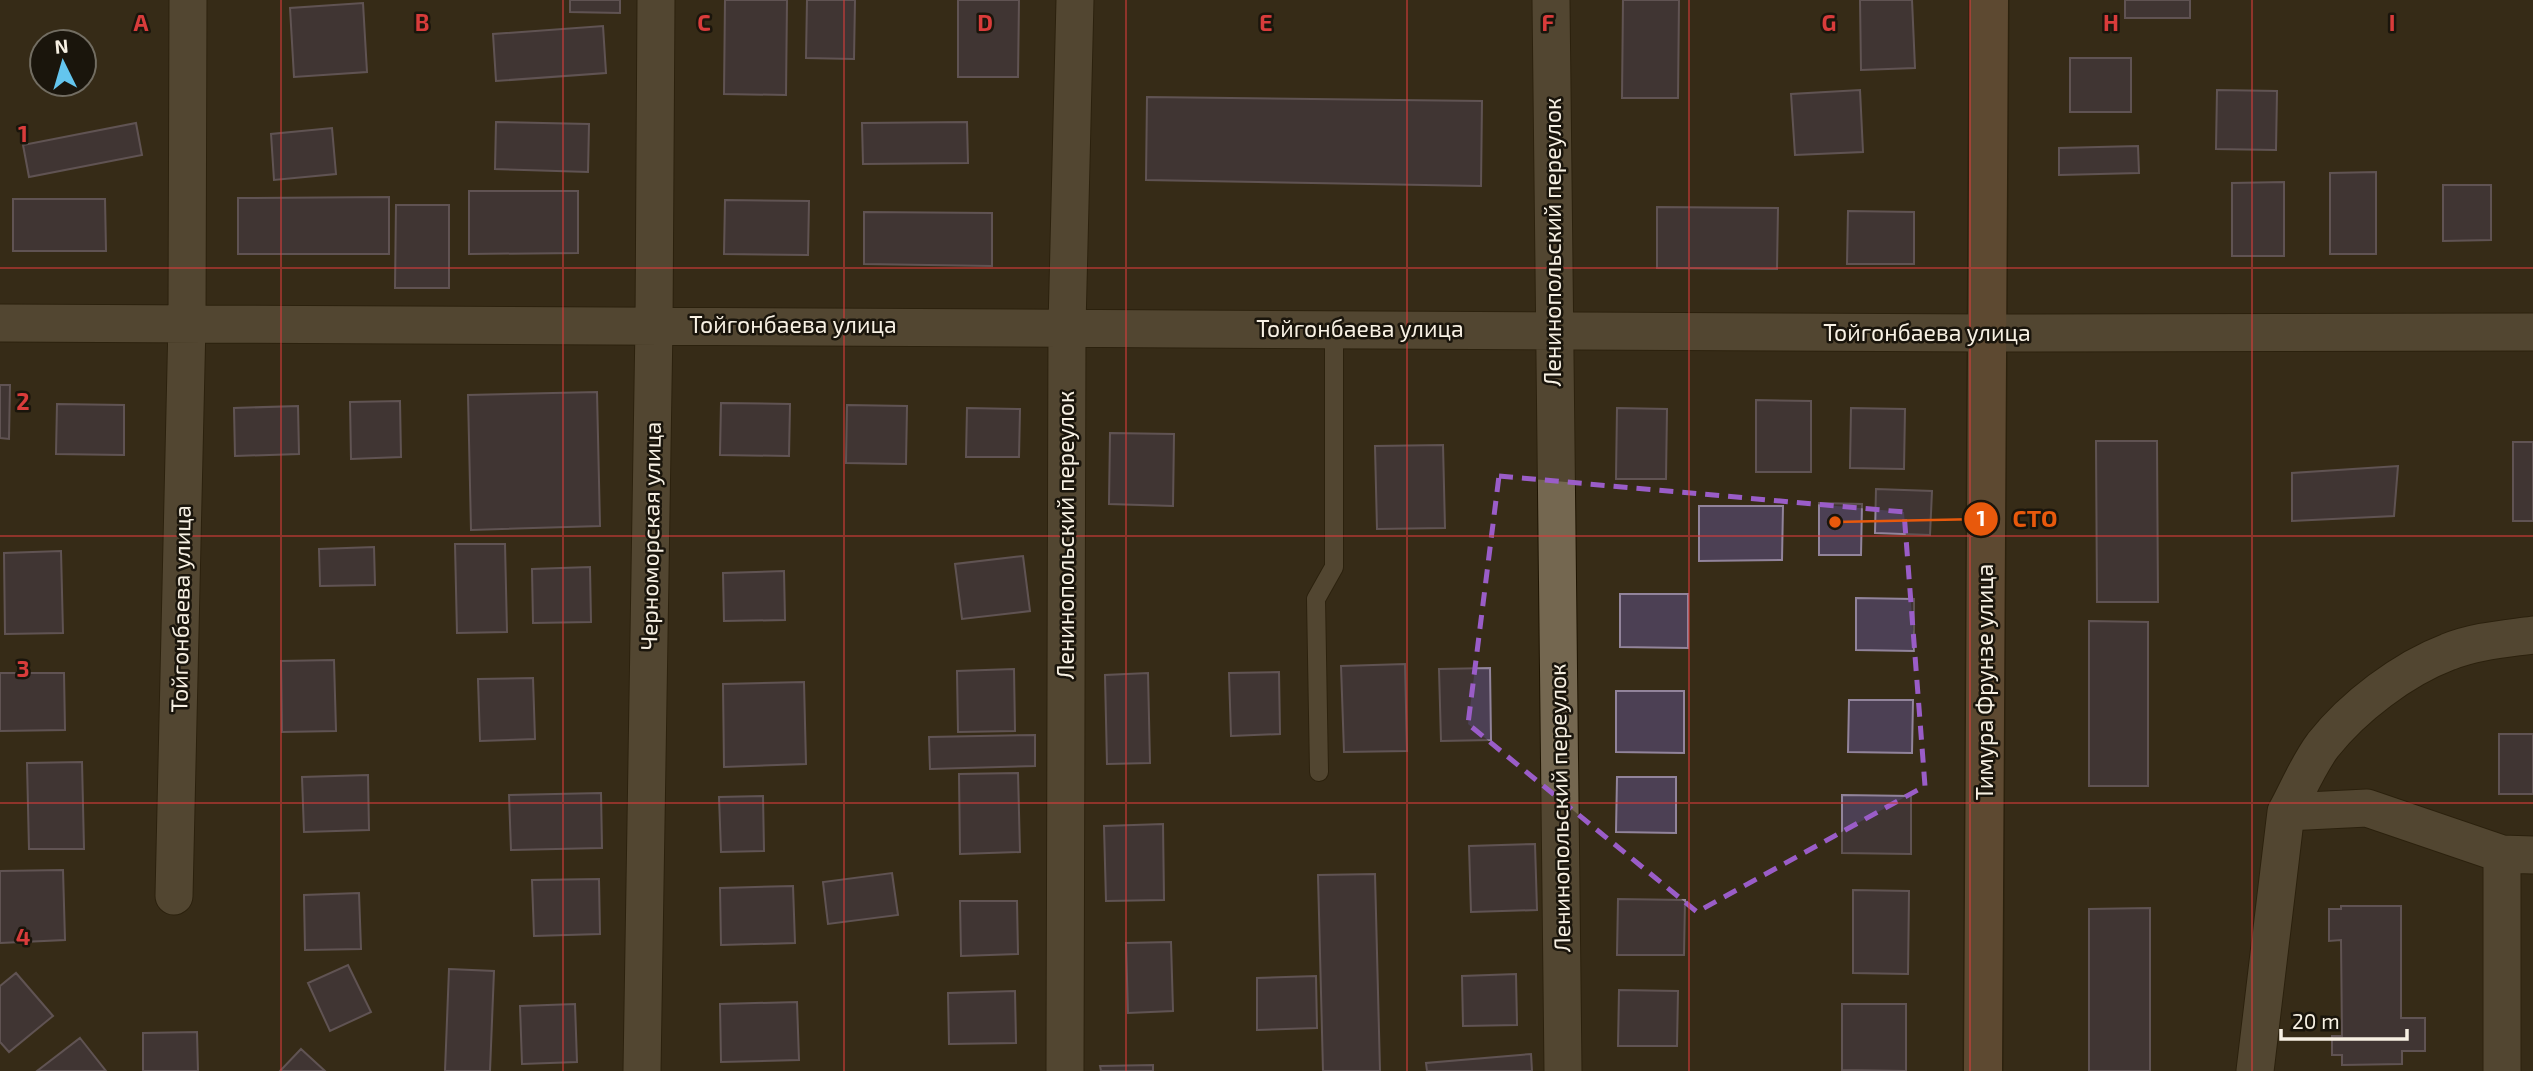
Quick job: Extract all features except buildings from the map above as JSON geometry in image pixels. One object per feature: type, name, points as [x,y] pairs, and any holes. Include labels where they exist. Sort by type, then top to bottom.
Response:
[{"type":"main road","name":"Тимура Фрунзе улица","points":[[1983,1071],[1989,0]]},
{"type":"street","name":"Тойгонбаева улица","points":[[174,896],[187,322],[188,0]]},
{"type":"street","name":"Черноморская улица","points":[[642,1071],[654,325],[656,0]]},
{"type":"street","name":"Ленинопольский переулок","points":[[1065,1071],[1067,326],[1075,0]]},
{"type":"street","name":"Ленинопольский переулок","points":[[1551,0],[1563,1071]]},
{"type":"street","name":"Тойгонбаева улица","points":[[0,323],[1067,326],[1987,333],[2533,332]]},
{"type":"street","points":[[2255,1071],[2286,812],[2322,746],[2351,716],[2399,678],[2447,652],[2489,640],[2533,635]]},
{"type":"street","points":[[2286,812],[2367,808],[2518,855],[2502,1071]]},
{"type":"lane","points":[[1318,772],[1316,599],[1334,567],[1334,330]]},
{"type":"highlighted area","points":[[1499,476],[1904,512],[1925,786],[1697,912],[1468,724]]},
{"type":"place","name":"СТО","points":[[1835,522]]}]
